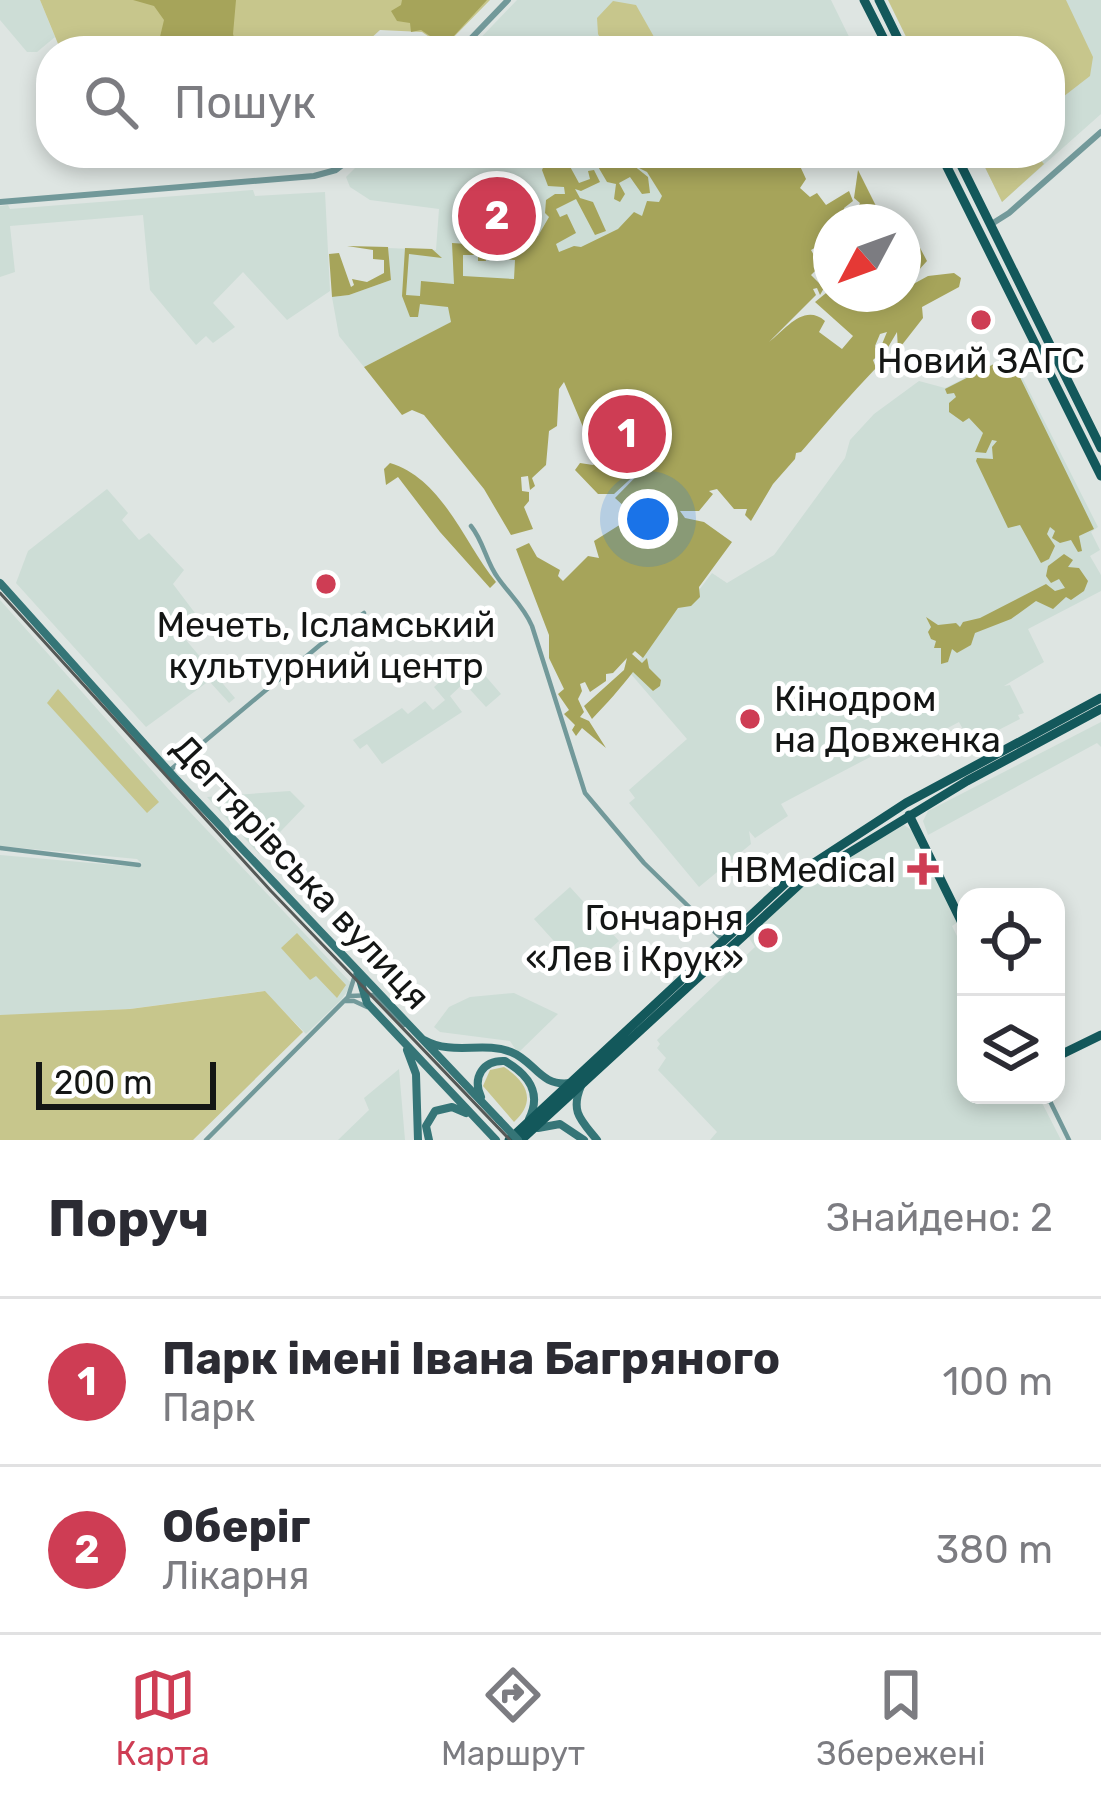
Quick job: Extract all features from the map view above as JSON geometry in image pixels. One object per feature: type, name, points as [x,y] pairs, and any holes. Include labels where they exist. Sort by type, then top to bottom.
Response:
[{"type":"main road","points":[[864,0],[882,36]]},
{"type":"main road","points":[[879,0],[897,36]]},
{"type":"main road","points":[[947,168],[1101,476]]},
{"type":"main road","points":[[962,168],[1101,448]]},
{"type":"main road","name":"Дегтярівська вулиця","points":[[0,583],[170,771],[520,1140]]},
{"type":"main road","points":[[509,1140],[790,892],[832,862],[1083,713],[1101,695]]},
{"type":"main road","points":[[597,1140],[577,1115],[576,1084],[723,940],[808,865],[1101,695]]},
{"type":"main road","points":[[1034,731],[1101,709]]},
{"type":"main road","points":[[909,815],[957,914]]},
{"type":"main road","name":"Дегтярівська вулиця","points":[[354,967],[363,993],[380,1018],[496,1140]]},
{"type":"main road","points":[[1065,1053],[1101,1035]]},
{"type":"main road","points":[[418,1036],[446,1049],[508,1051],[548,1082],[576,1084]]},
{"type":"main road","points":[[404,1043],[416,1074],[418,1140]]},
{"type":"main road","points":[[488,1108],[478,1091],[478,1076],[491,1062],[505,1061],[535,1091],[528,1128],[520,1140]]},
{"type":"main road","points":[[429,1140],[428,1121],[439,1108],[457,1108],[478,1120]]},
{"type":"main road","points":[[528,1128],[560,1124],[584,1140]]},
{"type":"street","points":[[473,36],[508,0]]},
{"type":"street","points":[[1065,164],[1101,132]]},
{"type":"street","points":[[0,202],[314,176],[339,168]]},
{"type":"street","points":[[990,225],[1060,168]]},
{"type":"street","points":[[471,526],[483,541],[494,573],[532,626],[585,793],[644,863],[723,940]]},
{"type":"street","points":[[170,771],[364,613]]},
{"type":"street","points":[[0,848],[139,865]]},
{"type":"street","points":[[346,999],[354,967]]},
{"type":"street","points":[[206,1140],[346,999],[373,995],[410,1027]]},
{"type":"street","points":[[346,999],[380,1018]]},
{"type":"street","points":[[1051,1104],[1069,1140]]},
{"type":"shaded area","points":[[0,0],[40,0],[55,36],[36,36],[36,52],[27,52],[0,20]]},
{"type":"shaded area","points":[[40,0],[490,0],[455,36],[380,30],[373,36],[55,36]]},
{"type":"shaded area","points":[[133,0],[236,0],[234,36],[160,36],[164,20],[154,6]]},
{"type":"shaded area","points":[[402,0],[487,0],[454,36],[411,32],[410,23],[397,21],[391,11]]},
{"type":"shaded area","points":[[517,0],[831,0],[849,36],[482,36]]},
{"type":"shaded area","points":[[888,0],[1066,0],[1093,57],[1090,76],[1065,95],[1065,36],[906,36]]},
{"type":"shaded area","points":[[901,0],[1101,0],[1101,114],[1065,146],[1065,36],[1006,36]]},
{"type":"shaded area","points":[[613,1],[636,5],[654,36],[599,36],[597,18]]},
{"type":"shaded area","points":[[355,168],[655,168],[675,207],[364,367],[339,336],[332,297],[391,280],[388,248],[436,250],[439,209],[370,200],[350,187],[346,177]]},
{"type":"shaded area","points":[[543,168],[571,168],[579,183],[590,179],[588,171],[594,170],[600,182],[575,189],[580,198],[593,202],[606,231],[595,235],[576,199],[556,209],[560,217],[567,214],[576,233],[556,244],[559,252],[618,229],[634,212],[642,216],[647,201],[659,202],[662,196],[647,172],[639,168],[801,168],[806,179],[800,188],[810,197],[817,193],[825,204],[813,204],[813,298],[769,342],[795,320],[810,315],[825,321],[819,332],[842,349],[853,336],[826,312],[921,312],[921,280],[954,273],[961,278],[959,287],[922,307],[923,318],[898,350],[897,332],[887,349],[882,344],[887,332],[880,334],[875,346],[882,352],[873,360],[876,368],[796,453],[751,521],[745,515],[747,509],[734,509],[717,489],[709,491],[713,494],[699,511],[680,511],[732,542],[699,587],[700,597],[691,606],[678,608],[643,658],[635,651],[632,654],[642,663],[647,658],[660,686],[653,691],[633,672],[592,719],[584,706],[624,670],[627,658],[590,692],[585,682],[580,684],[578,699],[584,712],[580,717],[589,721],[606,748],[582,728],[576,736],[575,725],[564,714],[569,710],[558,694],[564,689],[549,658],[549,635],[516,549],[529,543],[537,557],[560,570],[563,581],[588,556],[599,558],[594,541],[637,514],[643,518],[653,515],[636,511],[634,506],[626,508],[615,498],[666,446],[614,494],[598,494],[575,470],[580,463],[593,465],[651,444],[643,416],[586,434],[564,382],[559,389],[557,426],[549,431],[546,465],[532,478],[535,486],[530,490],[528,476],[521,477],[522,491],[529,492],[524,507],[533,529],[511,535],[484,489],[424,415],[412,410],[402,415],[364,367],[451,322],[448,307],[420,304],[418,317],[410,317],[402,296],[405,248],[432,249],[442,258],[409,254],[406,295],[420,296],[421,281],[454,284],[452,243],[483,245],[486,261],[478,261],[478,255],[463,255],[463,276],[514,279],[515,260],[492,258],[489,246],[508,246],[517,239],[538,236],[549,217],[546,200],[565,194],[564,187],[548,186]]},
{"type":"shaded area","points":[[599,168],[637,168],[648,177],[650,193],[642,194],[630,177],[619,183],[625,194],[620,202],[614,199],[616,184],[607,182]]},
{"type":"shaded area","points":[[985,168],[1040,168],[1002,202]]},
{"type":"shaded area","points":[[985,168],[1040,168],[1002,202]]},
{"type":"shaded area","points":[[858,170],[875,204],[854,198]]},
{"type":"shaded area","points":[[253,190],[255,196],[325,192],[330,291],[287,320],[243,272],[213,303],[235,327],[213,343],[206,336],[196,345],[150,290],[143,215],[10,226],[15,272],[0,277],[0,206],[10,209]]},
{"type":"shaded area","points":[[849,191],[853,201],[849,204],[828,204]]},
{"type":"shaded area","points":[[347,246],[388,247],[391,280],[332,297],[329,254],[339,253],[351,287],[352,279],[367,282],[384,273],[384,260],[373,259],[373,250]]},
{"type":"shaded area","points":[[1011,355],[1098,527],[1091,532],[1100,550],[1090,556],[1101,575],[1101,591],[1028,629],[1044,662],[1004,686],[1010,685],[1024,713],[1018,715],[1020,719],[981,739],[965,733],[959,722],[901,753],[895,744],[781,804],[788,816],[755,838],[749,831],[751,844],[699,887],[629,803],[635,798],[629,790],[687,739],[630,673],[687,596],[692,599],[712,573],[727,583],[774,555],[845,458],[850,440],[874,414],[919,381],[945,388]]},
{"type":"shaded area","points":[[996,363],[1003,375],[1016,369],[1094,529],[1079,536],[1082,551],[1071,540],[1060,543],[1052,538],[1055,531],[1050,527],[1047,534],[1055,546],[1049,559],[1041,563],[1020,525],[1008,528],[976,461],[993,459],[997,441],[992,440],[986,453],[975,452],[983,433],[969,418],[963,422],[949,412],[949,403],[956,397],[945,389]]},
{"type":"shaded area","points":[[390,463],[408,471],[438,497],[496,582],[490,588],[398,477],[386,485],[384,469]]},
{"type":"shaded area","points":[[107,489],[128,513],[122,520],[139,540],[149,533],[184,570],[173,584],[198,617],[180,633],[235,698],[229,703],[209,681],[146,727],[16,583],[28,551]]},
{"type":"shaded area","points":[[1064,554],[1073,560],[1068,567],[1079,568],[1088,581],[1084,591],[1071,600],[1066,597],[1053,609],[1036,601],[1011,619],[975,633],[971,645],[957,653],[952,649],[948,662],[941,664],[941,648],[934,648],[936,641],[928,632],[931,627],[926,617],[938,625],[956,623],[960,627],[1046,584],[1055,591],[1065,588],[1059,579],[1051,583],[1046,576],[1048,566]]},
{"type":"shaded area","points":[[0,600],[352,984],[306,1034],[264,991],[129,1009],[0,1016],[0,855],[142,864],[137,859],[0,846]]},
{"type":"shaded area","points":[[469,657],[501,694],[486,707],[464,683],[450,696],[462,712],[382,764],[367,744],[360,749],[353,740],[402,708],[408,714],[425,701],[433,710],[445,700],[434,687]]},
{"type":"shaded area","points":[[58,689],[159,802],[147,813],[47,703]]},
{"type":"shaded area","points":[[1101,722],[1101,747],[1097,743],[928,835],[923,821],[928,811]]},
{"type":"shaded area","points":[[290,791],[305,806],[259,854],[207,797]]},
{"type":"shaded area","points":[[904,825],[913,831],[957,920],[952,926],[957,936],[957,1104],[1043,1104],[1061,1140],[710,1140],[717,1132],[658,1070],[666,1058],[657,1040],[755,947],[747,935],[817,875]]},
{"type":"shaded area","points":[[570,887],[619,941],[585,971],[534,919]]},
{"type":"shaded area","points":[[297,933],[346,985],[337,998],[316,976],[310,980],[281,948]]},
{"type":"shaded area","points":[[265,991],[303,1032],[193,1140],[0,1140],[0,1015],[130,1009]]},
{"type":"shaded area","points":[[514,993],[558,1014],[518,1053],[510,1041],[440,1032],[434,1027],[449,1007],[470,997]]},
{"type":"shaded area","points":[[504,1067],[526,1092],[525,1107],[514,1122],[483,1086],[490,1070]]},
{"type":"shaded area","points":[[399,1069],[405,1140],[338,1140],[369,1110],[364,1098]]},
{"type":"tram line","points":[[0,593],[271,891],[510,1140]]},
{"type":"place","name":"Оберіг","points":[[497,216]]},
{"type":"place","name":"Новий ЗАГС","points":[[981,320]]},
{"type":"place","name":"Парк імені Івана Багряного","points":[[627,434]]},
{"type":"place","name":"Мечеть, Ісламський культурний центр","points":[[326,584]]},
{"type":"place","name":"Кінодром на Довженка","points":[[750,719]]},
{"type":"place","name":"HBMedical","points":[[923,869]]},
{"type":"place","name":"Гончарня «Лев і Крук»","points":[[768,938]]}]
